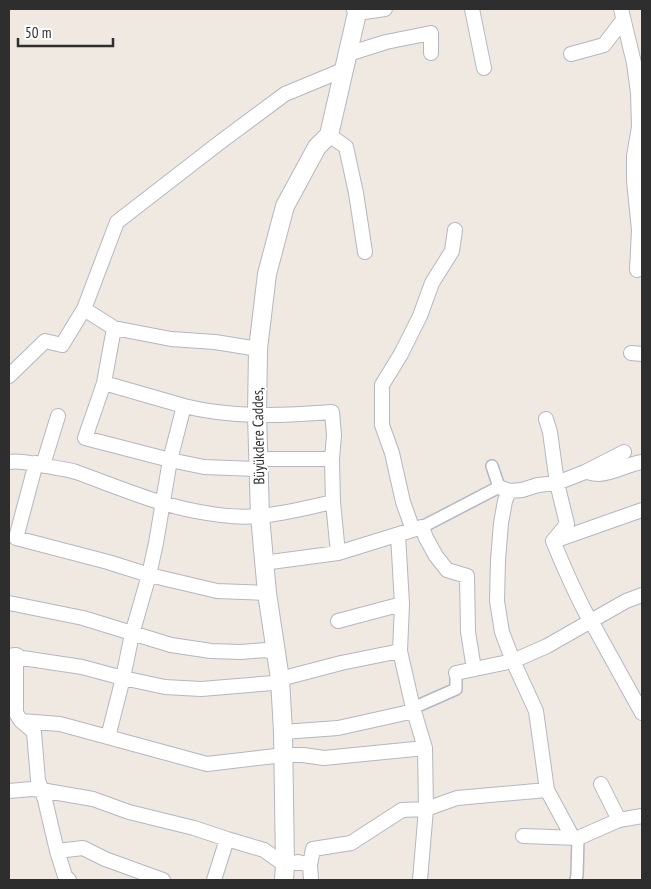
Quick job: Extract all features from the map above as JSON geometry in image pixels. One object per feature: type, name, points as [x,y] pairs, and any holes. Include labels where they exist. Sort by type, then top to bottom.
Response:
[{"type":"street","points":[[357,11],[385,9]]},
{"type":"street","points":[[472,9],[484,68]]},
{"type":"street","name":"Büyükdere Caddes,","points":[[285,873],[284,755],[280,679],[263,563],[260,516],[257,415],[258,348],[267,274],[285,206],[317,147],[329,135],[357,11]]},
{"type":"street","points":[[571,54],[604,45],[622,14]]},
{"type":"street","points":[[622,14],[638,63],[641,127],[634,156],[638,180],[640,230],[637,270]]},
{"type":"street","points":[[9,376],[45,341],[62,346],[84,309],[117,222],[219,143],[285,94],[386,42],[431,33],[432,53]]},
{"type":"street","points":[[329,135],[346,147],[356,193],[365,252]]},
{"type":"street","points":[[455,230],[452,250],[432,283],[420,316],[401,354],[382,385],[382,426],[392,453],[403,502],[417,528],[426,538],[436,556],[447,570],[467,576],[468,632],[474,669]]},
{"type":"street","points":[[84,309],[114,328],[171,339],[215,342],[258,348]]},
{"type":"street","points":[[114,328],[104,383],[85,438],[204,467],[332,459]]},
{"type":"street","points":[[104,383],[184,406],[218,412],[257,415],[332,412],[334,436],[332,459],[338,553]]},
{"type":"street","points":[[108,737],[132,634],[149,575],[170,460],[184,406]]},
{"type":"street","points":[[58,416],[12,537],[108,562],[149,575],[217,590],[267,594]]},
{"type":"street","points":[[546,419],[550,432],[557,482],[567,524],[553,541]]},
{"type":"street","points":[[263,563],[338,553],[398,535],[504,489],[522,490],[557,482],[585,472],[624,452]]},
{"type":"street","points":[[9,462],[39,464],[74,472],[163,503],[196,511],[240,517],[260,516],[334,502]]},
{"type":"street","points":[[585,472],[599,474],[642,462]]},
{"type":"street","points":[[492,466],[504,489],[505,501],[498,560],[497,601],[502,632],[536,711],[547,790],[575,838],[576,880]]},
{"type":"street","points":[[553,541],[642,510]]},
{"type":"street","points":[[398,535],[402,604],[400,651],[413,708],[425,748],[426,809],[420,880]]},
{"type":"street","points":[[553,541],[575,593],[642,711]]},
{"type":"street","points":[[283,732],[338,728],[410,712],[413,708],[456,690],[456,673],[513,661],[547,646],[626,601],[642,595]]},
{"type":"street","points":[[9,603],[83,618],[171,645],[210,651],[241,652],[266,650],[276,654]]},
{"type":"street","points":[[338,621],[402,604]]},
{"type":"street","points":[[69,880],[65,876],[38,780],[34,732],[21,721],[16,713],[12,657],[82,667],[165,687],[201,689],[273,683],[280,679],[341,663],[400,651]]},
{"type":"street","points":[[21,721],[60,724],[207,764],[284,755],[324,758],[425,748]]},
{"type":"street","points":[[601,784],[619,820]]},
{"type":"street","points":[[9,791],[32,789],[93,799],[129,812],[194,828],[264,850],[285,873],[298,862],[310,865]]},
{"type":"street","points":[[311,880],[312,848],[351,843],[402,810],[426,809],[458,798],[547,790]]},
{"type":"street","points":[[523,836],[575,838],[619,820],[642,816]]},
{"type":"street","points":[[214,880],[226,839]]},
{"type":"street","points":[[58,850],[82,848],[105,859],[164,880]]}]
